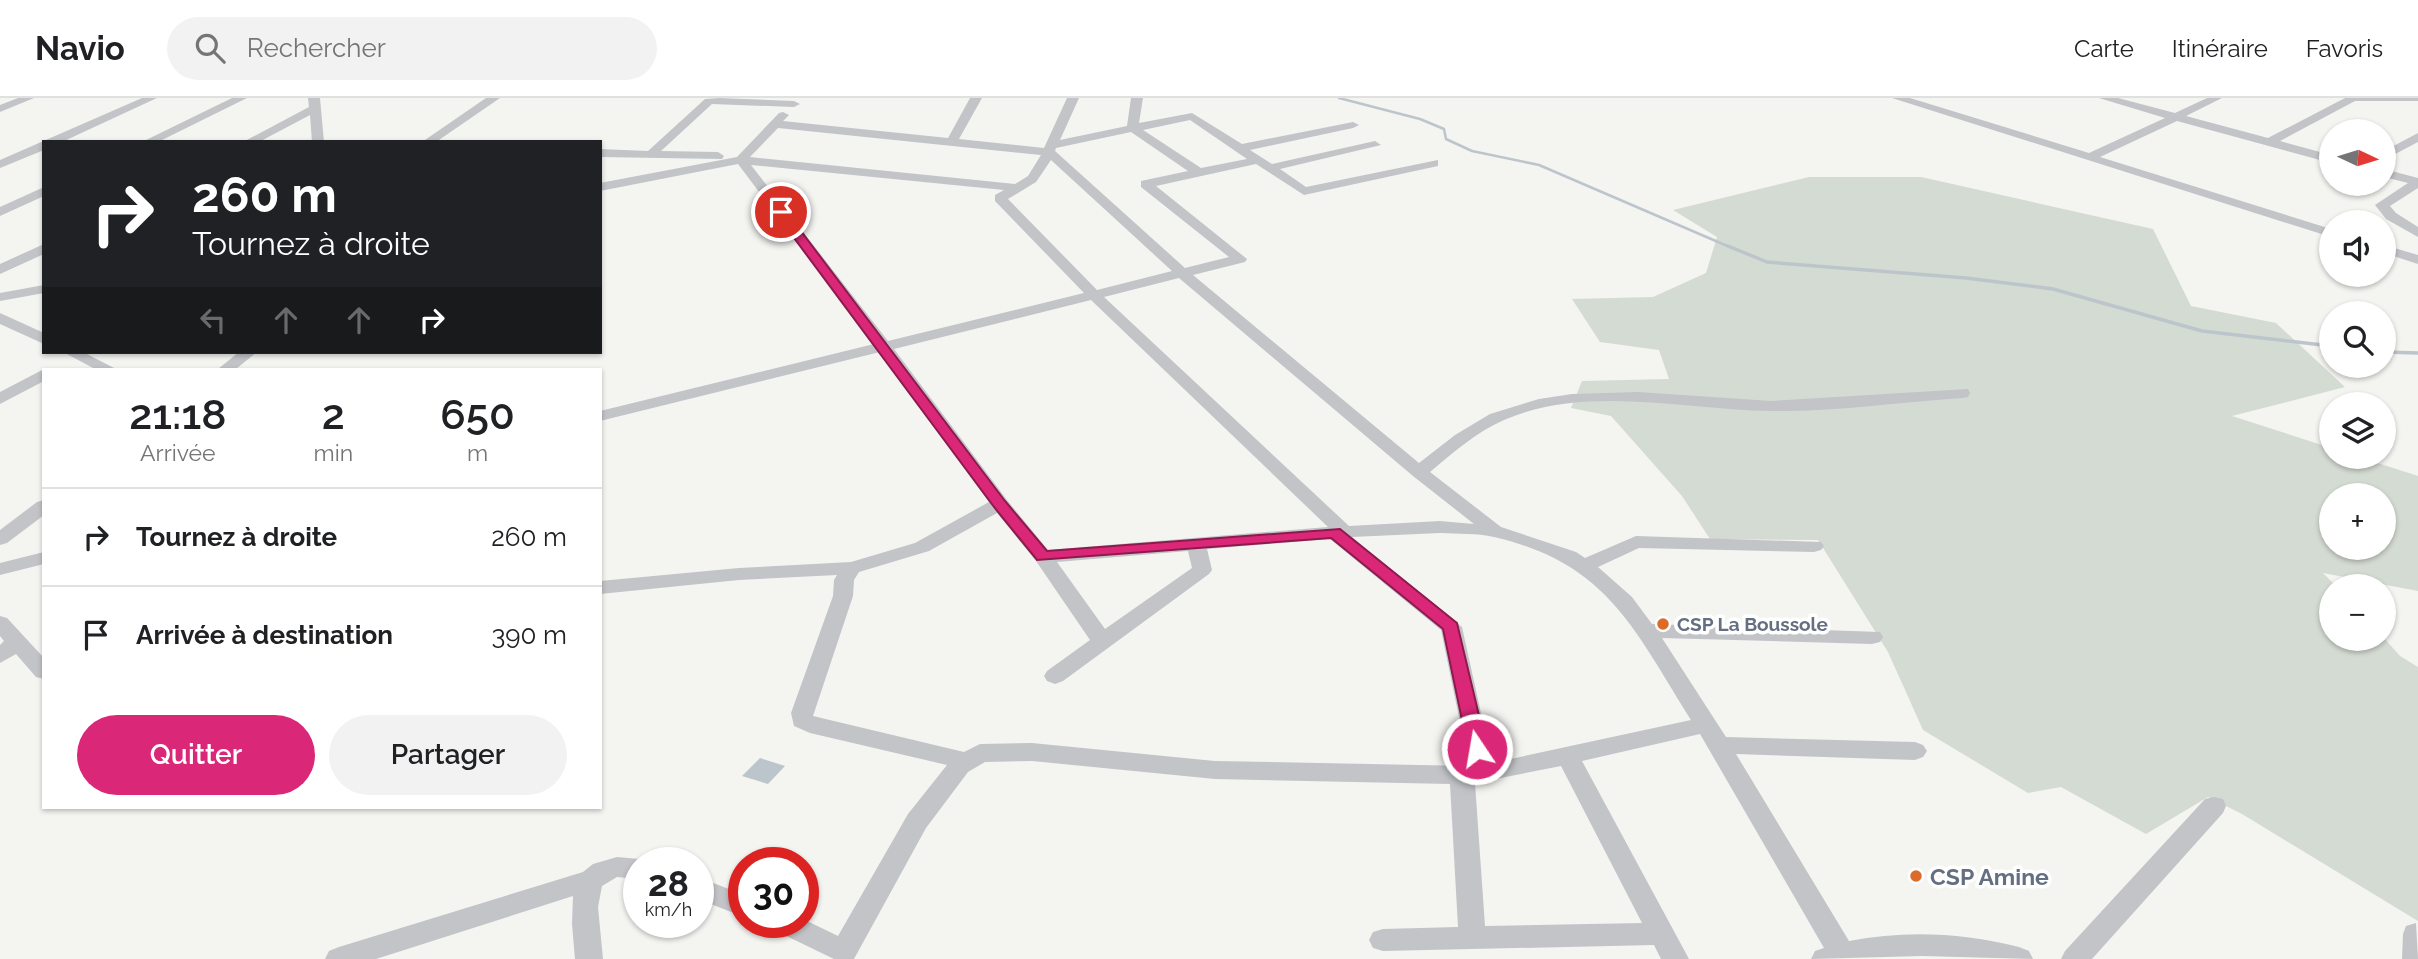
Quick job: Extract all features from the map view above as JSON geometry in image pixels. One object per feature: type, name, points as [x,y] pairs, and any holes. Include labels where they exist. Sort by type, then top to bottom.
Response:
[{"type":"street","points":[[0,109],[27,98]]},
{"type":"street","points":[[56,140],[151,98]]},
{"type":"street","points":[[152,140],[241,98]]},
{"type":"street","points":[[431,140],[494,98]]},
{"type":"street","points":[[952,142],[976,98]]},
{"type":"street","points":[[1073,98],[1050,149],[1032,179],[1000,198],[1094,295],[1339,532],[1451,627],[1472,774],[1472,938]]},
{"type":"street","points":[[1133,128],[1137,98]]},
{"type":"street","points":[[1898,98],[2319,229]]},
{"type":"street","points":[[2105,98],[2319,156]]},
{"type":"street","points":[[2091,157],[2216,98]]},
{"type":"street","points":[[2268,143],[2353,98],[2418,98]]},
{"type":"street","points":[[652,154],[709,101],[797,101]]},
{"type":"street","points":[[602,187],[743,159],[797,101]]},
{"type":"street","points":[[253,140],[314,103],[318,140]]},
{"type":"street","points":[[775,124],[1050,149],[1192,116],[1304,191],[1434,163]]},
{"type":"street","points":[[1241,148],[1353,125]]},
{"type":"street","points":[[1133,128],[1198,173]]},
{"type":"street","points":[[2396,149],[2418,137]]},
{"type":"street","points":[[1270,168],[1376,145]]},
{"type":"street","points":[[0,164],[42,146]]},
{"type":"street","points":[[1050,149],[1182,273],[1419,472],[1495,531]]},
{"type":"street","points":[[602,153],[743,159],[1017,188]]},
{"type":"street","points":[[743,159],[1000,504],[1043,556],[1103,642]]},
{"type":"street","points":[[602,416],[1240,259],[1146,184],[1258,160]]},
{"type":"street","points":[[2396,177],[2418,183]]},
{"type":"street","points":[[2418,183],[2382,205],[2391,216],[2418,233]]},
{"type":"street","points":[[3,209],[42,192]]},
{"type":"street","points":[[3,209],[42,207]]},
{"type":"street","points":[[0,270],[39,252]]},
{"type":"street","points":[[2396,253],[2418,260]]},
{"type":"street","points":[[0,297],[42,289]]},
{"type":"street","points":[[2,321],[42,338]]},
{"type":"street","points":[[227,368],[246,354]]},
{"type":"street","points":[[53,368],[79,356],[106,368]]},
{"type":"street","points":[[0,399],[42,375]]},
{"type":"street","points":[[1419,472],[1497,417],[1575,397],[1666,398],[1772,406],[1962,393]]},
{"type":"street","points":[[602,588],[739,574],[852,568],[922,547],[1000,504]]},
{"type":"street","points":[[0,539],[42,508]]},
{"type":"street","points":[[1043,556],[1339,532],[1440,527],[1495,531],[1557,550],[1585,565],[1625,602],[1646,631],[1712,735],[1833,956],[1909,944],[1984,949],[2020,959]]},
{"type":"street","points":[[1585,565],[1636,542],[1814,546]]},
{"type":"street","points":[[1055,676],[1202,570],[1196,545]]},
{"type":"street","points":[[0,569],[42,558]]},
{"type":"street","points":[[852,568],[844,580],[843,596],[802,720],[818,727],[966,761]]},
{"type":"street","points":[[0,623],[42,671]]},
{"type":"street","points":[[1646,631],[1872,637]]},
{"type":"street","points":[[0,656],[17,642]]},
{"type":"street","points":[[819,937],[848,955],[917,821],[966,761],[980,753],[1032,752],[1215,770],[1472,774],[1567,755],[1712,735],[1915,751]]},
{"type":"street","points":[[1567,755],[1675,959]]},
{"type":"street","points":[[2075,959],[2214,806]]},
{"type":"street","points":[[589,959],[583,912],[584,892],[591,880],[606,867],[623,866]]},
{"type":"street","points":[[339,959],[591,880]]},
{"type":"street","points":[[1383,940],[1662,934]]},
{"type":"shaded area","points":[[1809,177],[1921,177],[2153,229],[2191,306],[2276,323],[2319,363],[2319,378],[2335,378],[2345,387],[2232,416],[2319,444],[2319,469],[2396,469],[2418,476],[2418,591],[2396,587],[2396,574],[2319,574],[2319,651],[2396,651],[2418,667],[2418,921],[2242,814],[2208,797],[2146,834],[2061,787],[2028,793],[1923,730],[1888,652],[1818,540],[1710,539],[1682,496],[1611,416],[1571,408],[1582,381],[1669,379],[1659,350],[1600,342],[1572,299],[1653,297],[1706,273],[1717,237],[1673,210]]},
{"type":"shaded area","points":[[760,758],[785,766],[768,784],[742,776]]},
{"type":"waterway","points":[[1339,98],[1420,119],[1444,129],[1446,139],[1472,151],[1539,165],[1732,248]]},
{"type":"waterway","points":[[1728,246],[1767,262],[1966,278],[2053,289],[2202,331],[2319,345]]},
{"type":"waterway","points":[[2396,352],[2418,353]]},
{"type":"place","name":"CSP La Boussole","points":[[1663,624]]},
{"type":"place","name":"CSP Amine","points":[[1916,876]]},
{"type":"route","points":[[781,212],[1000,504],[1043,556],[1334,533],[1451,627],[1477,749]]}]
